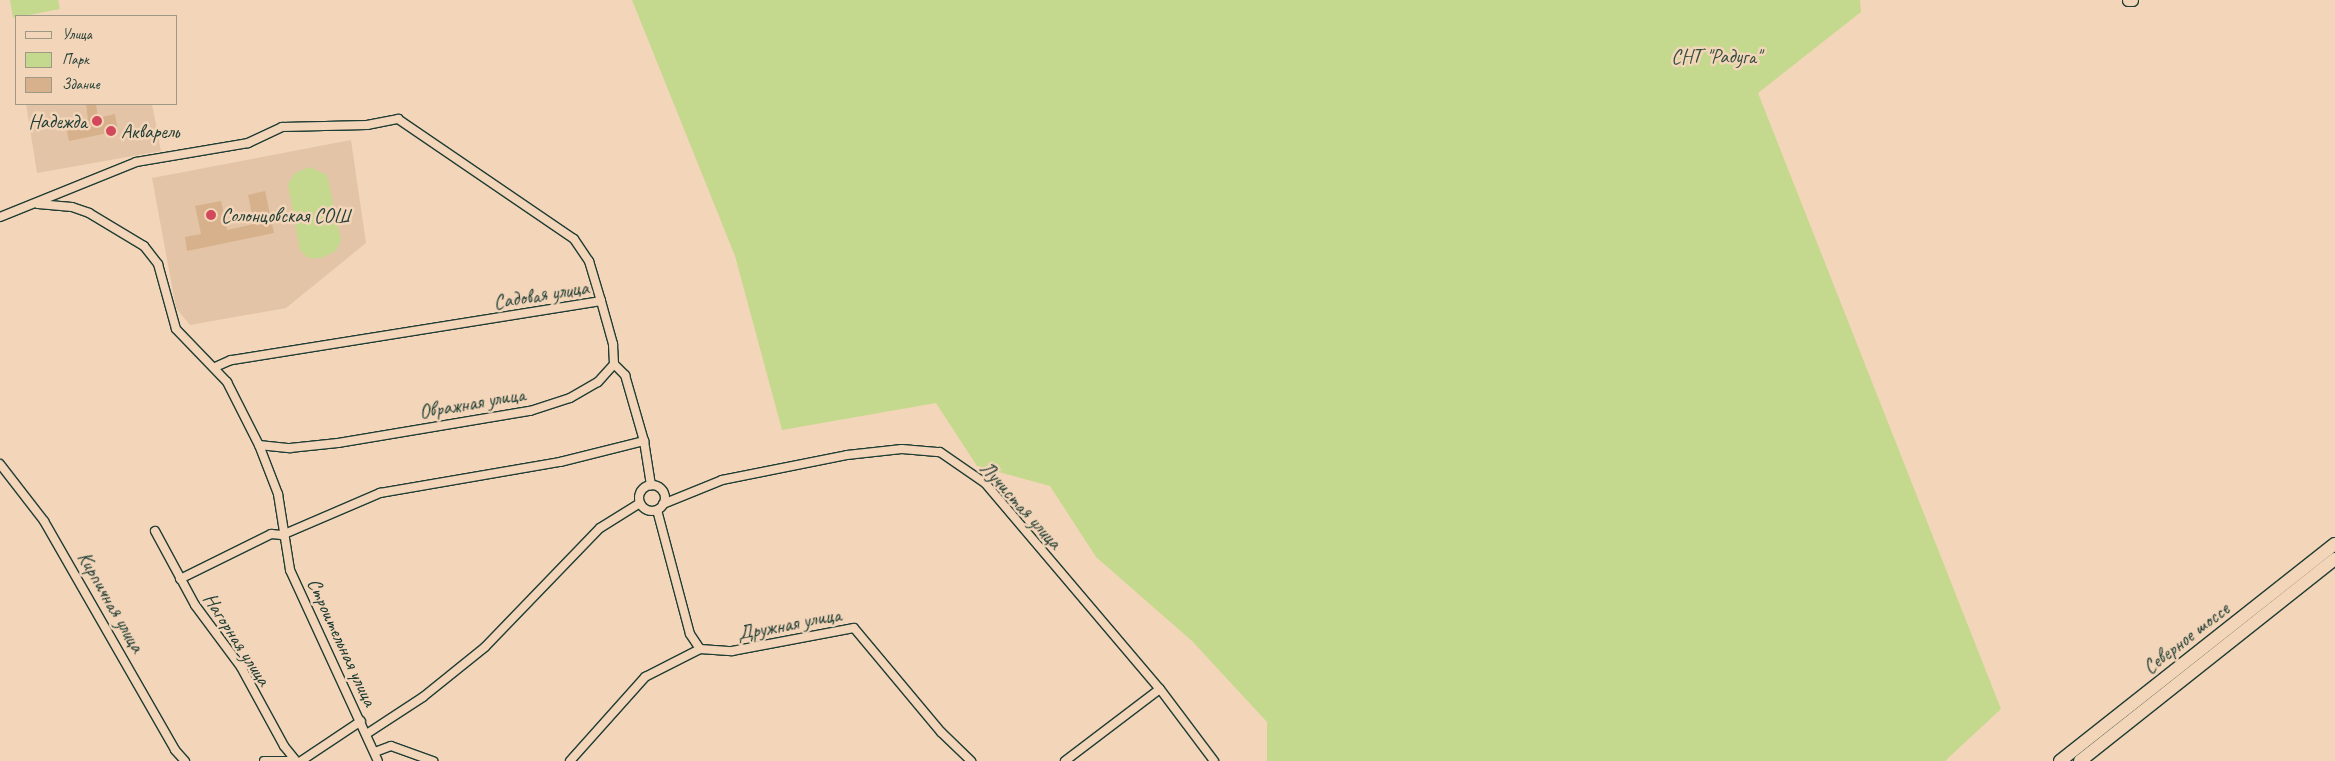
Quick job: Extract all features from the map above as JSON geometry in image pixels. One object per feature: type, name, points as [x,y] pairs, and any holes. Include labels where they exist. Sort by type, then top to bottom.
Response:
[{"type":"main road","name":"Северное шоссе","points":[[2060,761],[2335,544]]},
{"type":"main road","name":"Северное шоссе","points":[[2080,761],[2335,559]]},
{"type":"street","name":"Садовая улица","points":[[36,204],[136,162],[248,143],[282,127],[406,121],[574,239],[586,254],[601,301],[231,360],[215,367]]},
{"type":"street","points":[[0,217],[36,204]]},
{"type":"street","name":"Строительная улица","points":[[36,204],[72,207],[89,213],[144,246],[158,264],[176,329],[215,367],[237,397],[259,445],[278,494],[282,535],[290,570],[368,732],[378,761]]},
{"type":"street","points":[[601,301],[613,344],[614,364],[625,375],[644,441],[650,485]]},
{"type":"street","name":"Овражная улица","points":[[259,445],[313,446],[530,411],[586,389],[614,364]]},
{"type":"street","points":[[180,579],[271,534],[282,535],[399,488],[560,462],[644,441]]},
{"type":"street","name":"Лучистая улица","points":[[664,504],[722,480],[847,455],[902,449],[940,452],[984,483],[1160,689],[1214,761]]},
{"type":"street","name":"Кирпичная улица","points":[[0,464],[44,521],[175,750],[185,761]]},
{"type":"street","points":[[368,732],[423,697],[485,647],[600,528],[640,503],[642,490],[650,485]]},
{"type":"street","points":[[640,503],[647,510],[657,510],[664,504],[664,492],[650,485]]},
{"type":"street","points":[[570,761],[645,677],[700,649],[690,634],[657,510]]},
{"type":"street","name":"Нагорная улица","points":[[155,531],[180,579],[241,667],[284,746],[296,761]]},
{"type":"street","name":"Дружная улица","points":[[700,649],[726,652],[854,628],[941,732],[971,761]]},
{"type":"street","points":[[1065,761],[1160,689]]},
{"type":"street","points":[[301,761],[361,720]]},
{"type":"street","points":[[375,752],[391,746],[433,761]]},
{"type":"street","points":[[264,761],[296,761]]},
{"type":"shaded area","points":[[26,105],[152,105],[161,151],[37,173]]},
{"type":"shaded area","points":[[351,140],[366,243],[286,308],[190,325],[176,308],[152,178]]},
{"type":"green space","points":[[10,0],[58,0],[60,9],[29,15],[15,15],[13,18]]},
{"type":"green space","name":"СНТ \"Радуга\"","points":[[632,0],[1860,0],[1861,12],[1758,93],[2001,709],[1945,761],[1267,761],[1267,722],[1192,641],[1096,557],[1050,486],[977,466],[936,403],[782,430],[735,256]]},
{"type":"green space","points":[[310,167],[327,175],[341,240],[336,251],[321,258],[308,258],[300,250],[288,184],[295,173]]},
{"type":"building","name":"Надежда","points":[[86,105],[96,105],[98,118],[115,114],[118,131],[69,141],[65,123],[88,119]]},
{"type":"building","name":"Солонцовская СОШ","points":[[265,191],[274,233],[187,251],[185,237],[201,234],[195,206],[221,201],[227,230],[254,224],[248,195]]},
{"type":"place","name":"Надежда","points":[[97,121]]},
{"type":"place","name":"Акварель","points":[[111,131]]},
{"type":"place","name":"Солонцовская СОШ","points":[[211,215]]}]
